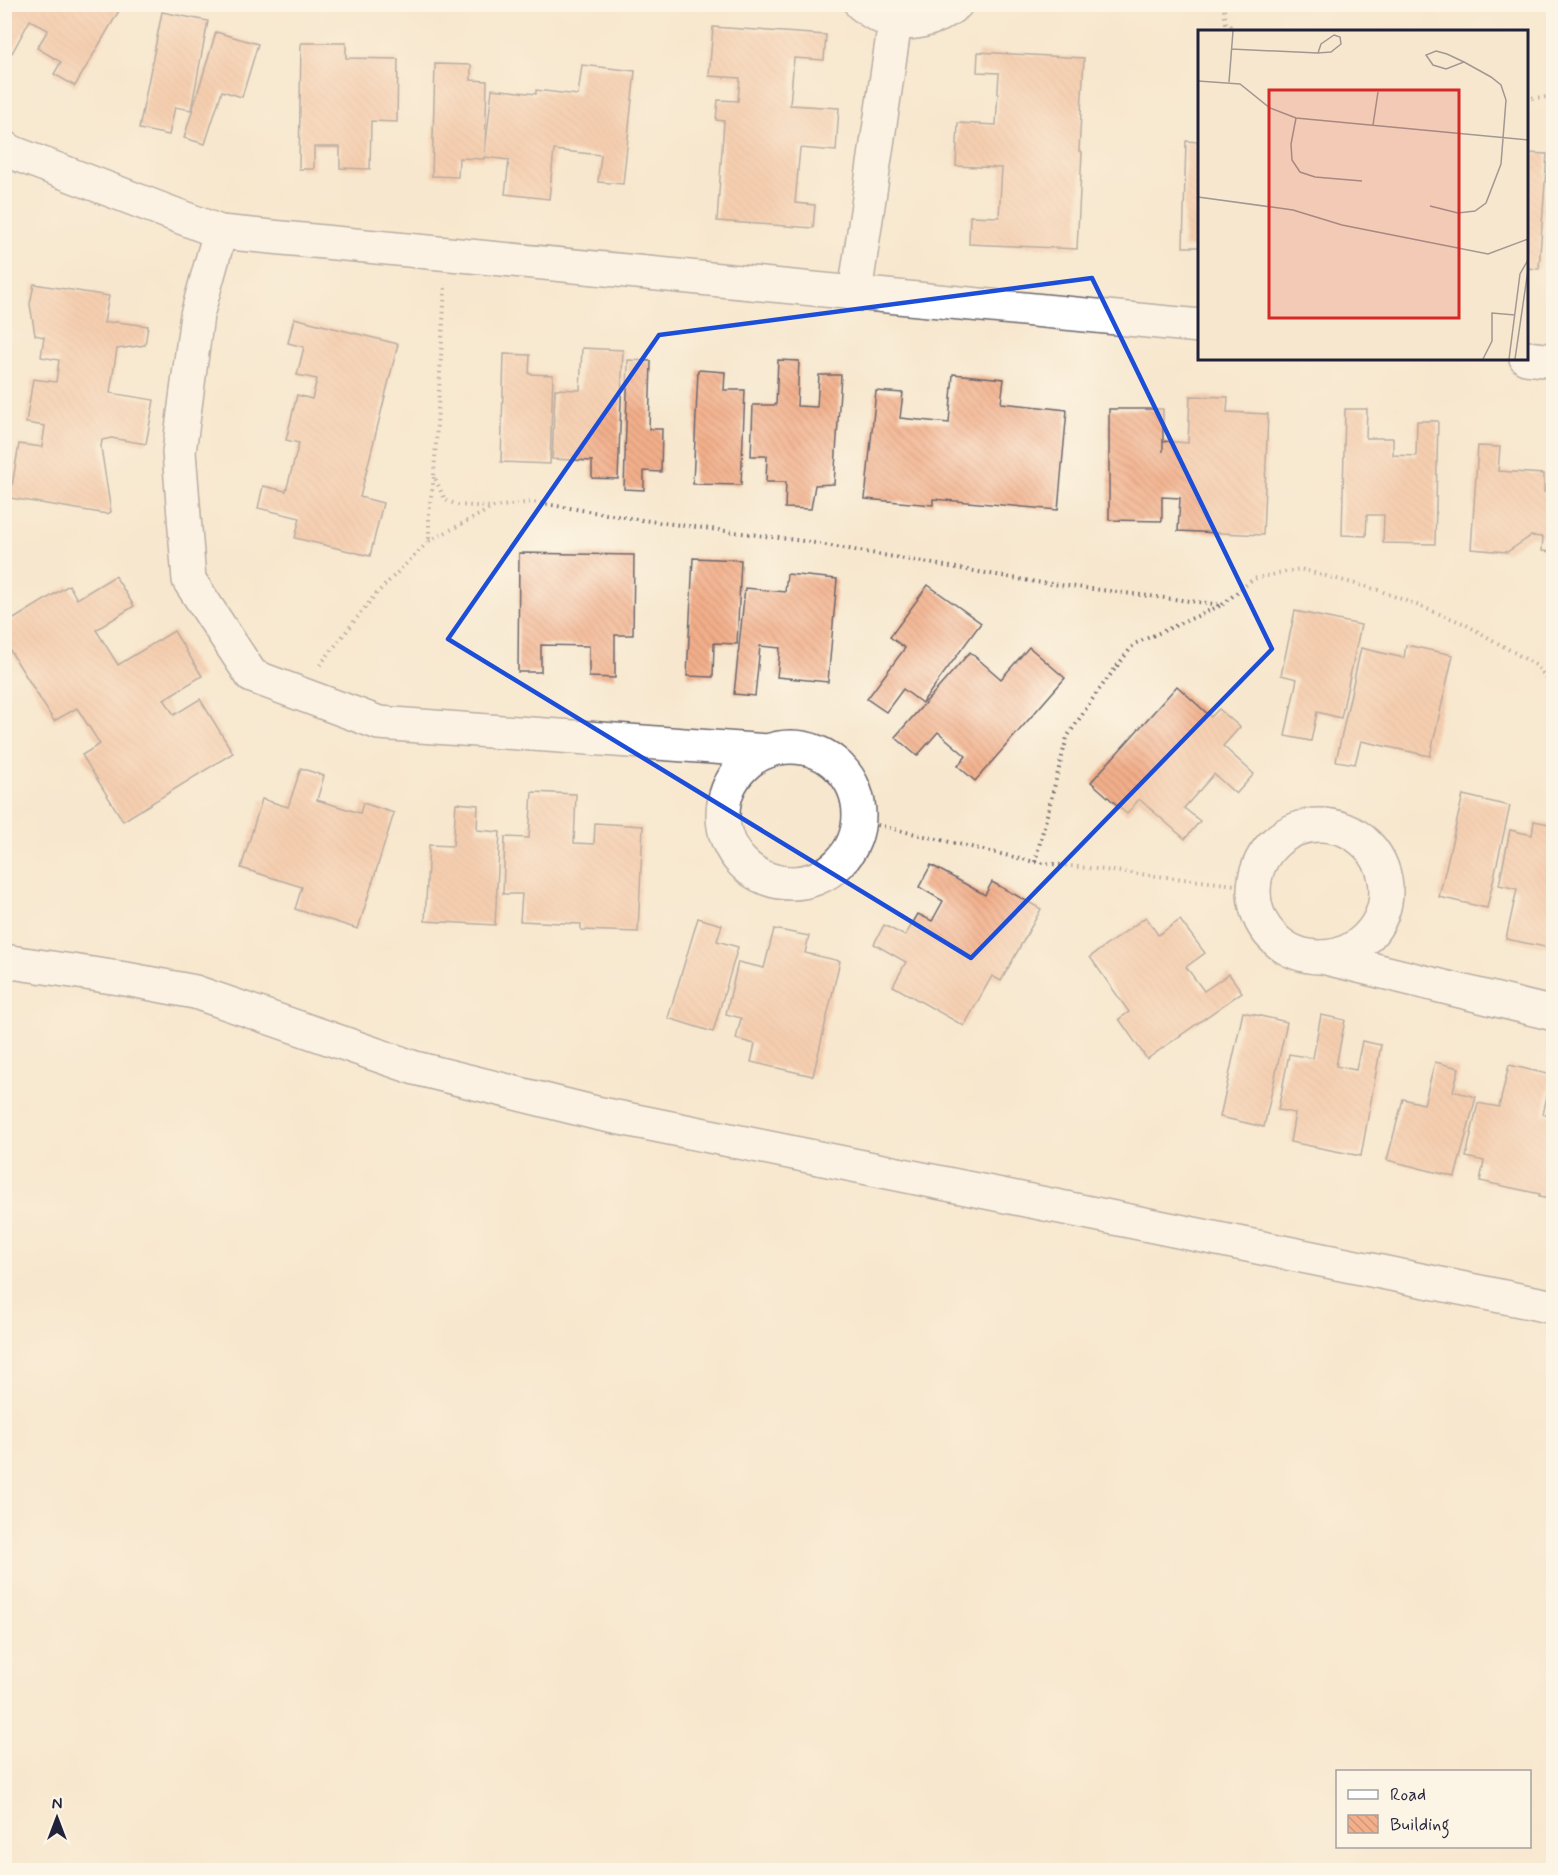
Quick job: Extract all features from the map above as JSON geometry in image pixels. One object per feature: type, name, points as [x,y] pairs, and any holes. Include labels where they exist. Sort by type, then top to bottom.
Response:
[{"type":"lane","points":[[861,4],[881,17],[895,22],[920,22],[943,14],[956,4]]},
{"type":"lane","points":[[855,293],[895,22]]},
{"type":"lane","points":[[4,147],[11,152],[220,232],[1198,327]]},
{"type":"lane","points":[[220,232],[197,315],[179,452],[189,580],[252,676],[379,723],[768,751],[791,747],[815,751],[835,763],[851,781],[859,803],[860,821],[853,844],[840,864],[820,877],[797,884],[773,881],[752,871],[735,854],[725,833],[723,809],[729,786],[743,767],[768,751]]},
{"type":"lane","points":[[1528,358],[1554,361]]},
{"type":"lane","points":[[1321,957],[1335,955],[1357,946],[1374,930],[1384,910],[1387,886],[1381,864],[1368,845],[1356,835],[1335,826],[1312,824],[1290,832],[1271,846],[1259,865],[1253,887],[1254,903],[1263,924],[1278,942],[1298,953],[1554,1014]]},
{"type":"lane","points":[[4,961],[195,992],[415,1068],[596,1113],[1554,1307]]},
{"type":"path","points":[[303,4],[417,8],[427,4]]},
{"type":"path","points":[[1223,4],[1226,23],[1237,30]]},
{"type":"path","points":[[1528,98],[1554,97]]},
{"type":"path","points":[[429,541],[429,510],[434,476],[447,254]]},
{"type":"path","points":[[434,476],[445,500],[458,505],[494,507],[533,502],[642,520],[802,541],[1036,582],[1222,605]]},
{"type":"path","points":[[298,693],[375,595],[429,541],[494,507]]},
{"type":"path","points":[[1035,862],[1067,737],[1134,644],[1222,605],[1253,579],[1300,569],[1378,590],[1464,623],[1536,665],[1554,687]]},
{"type":"path","points":[[860,821],[1035,862],[1253,887]]},
{"type":"highlighted area","points":[[1092,278],[1272,649],[971,958],[448,639],[659,335]]},
{"type":"building","points":[[10,4],[123,4],[75,86],[54,74],[61,62],[37,48],[48,30],[30,20],[12,53],[4,49],[4,14]]},
{"type":"building","points":[[162,12],[208,21],[191,110],[175,107],[169,135],[139,129]]},
{"type":"building","points":[[713,27],[826,35],[824,60],[794,58],[790,105],[839,108],[836,151],[800,148],[795,203],[815,205],[813,228],[717,221],[724,121],[716,120],[718,100],[738,101],[740,78],[709,76]]},
{"type":"building","points":[[216,32],[258,44],[242,97],[222,91],[205,144],[184,138]]},
{"type":"building","points":[[301,43],[346,43],[346,58],[398,59],[397,122],[371,121],[370,169],[340,168],[340,147],[314,147],[314,169],[299,169]]},
{"type":"building","points":[[978,52],[1084,58],[1077,249],[969,244],[970,216],[999,217],[1002,168],[956,166],[958,123],[996,125],[999,73],[977,72]]},
{"type":"building","points":[[435,64],[471,65],[471,80],[487,81],[485,152],[492,89],[536,94],[536,90],[578,95],[582,65],[635,71],[623,184],[598,182],[601,155],[554,150],[549,199],[505,194],[509,160],[484,157],[484,159],[459,158],[458,177],[432,176]]},
{"type":"building","points":[[1186,141],[1198,142],[1198,247],[1183,247]]},
{"type":"building","points":[[1528,153],[1547,154],[1539,269],[1528,268]]},
{"type":"building","points":[[34,284],[109,296],[104,323],[117,322],[148,326],[145,345],[117,349],[110,393],[154,400],[146,444],[111,438],[102,440],[101,447],[111,512],[107,514],[10,498],[19,444],[42,447],[45,426],[26,423],[33,379],[56,382],[59,360],[41,357],[44,337],[35,335],[30,304]]},
{"type":"building","points":[[294,318],[398,344],[360,497],[383,503],[370,556],[295,538],[300,518],[258,508],[263,486],[286,491],[299,443],[286,440],[297,395],[312,399],[317,379],[297,375],[304,347],[288,343]]},
{"type":"building","points":[[582,348],[623,350],[618,479],[592,478],[592,461],[552,459],[555,389],[580,390]]},
{"type":"building","points":[[504,354],[530,355],[529,374],[553,375],[550,464],[501,462]]},
{"type":"building","points":[[628,360],[651,361],[649,429],[662,429],[661,472],[644,471],[644,490],[624,489]]},
{"type":"building","points":[[778,360],[799,361],[797,406],[817,407],[819,375],[841,375],[834,484],[815,485],[811,509],[785,508],[786,482],[766,482],[767,456],[751,456],[753,405],[776,405]]},
{"type":"building","points":[[698,370],[725,372],[724,390],[745,390],[741,485],[693,484]]},
{"type":"building","points":[[953,374],[1004,379],[1001,403],[1067,410],[1058,510],[933,499],[933,505],[865,499],[876,391],[903,393],[900,418],[949,423]]},
{"type":"building","points":[[1190,396],[1228,397],[1227,412],[1268,414],[1263,535],[1178,531],[1180,498],[1162,497],[1162,521],[1109,520],[1109,409],[1163,409],[1163,441],[1188,443]]},
{"type":"building","points":[[1345,409],[1367,409],[1366,438],[1393,438],[1393,455],[1416,456],[1417,421],[1438,421],[1435,544],[1383,543],[1384,515],[1367,515],[1366,536],[1342,535]]},
{"type":"building","points":[[1478,446],[1500,447],[1498,471],[1544,474],[1544,492],[1554,492],[1554,552],[1542,551],[1543,537],[1531,536],[1507,552],[1471,549]]},
{"type":"building","points":[[519,553],[634,555],[633,635],[615,635],[615,678],[589,677],[589,646],[541,645],[541,672],[518,672]]},
{"type":"building","points":[[693,558],[741,560],[737,644],[714,643],[713,677],[687,676]]},
{"type":"building","points":[[787,574],[837,579],[828,682],[777,677],[780,648],[760,646],[755,696],[734,694],[745,588],[785,592]]},
{"type":"building","points":[[115,576],[134,606],[96,630],[118,665],[174,631],[202,676],[164,699],[174,715],[200,699],[233,753],[123,821],[82,755],[100,744],[77,708],[54,721],[4,641],[4,625],[69,585],[77,599]]},
{"type":"building","points":[[928,585],[981,623],[922,703],[903,689],[886,712],[867,699],[905,648],[890,637]]},
{"type":"building","points":[[1295,611],[1361,625],[1341,718],[1317,712],[1311,741],[1285,736],[1297,679],[1281,675]]},
{"type":"building","points":[[1406,645],[1453,655],[1430,756],[1361,741],[1355,764],[1336,761],[1361,648],[1404,658]]},
{"type":"building","points":[[1029,647],[1065,678],[975,781],[958,766],[966,756],[938,732],[917,756],[895,737],[970,652],[1001,679]]},
{"type":"building","points":[[1177,686],[1211,717],[1219,709],[1240,727],[1223,746],[1254,774],[1236,794],[1214,774],[1184,808],[1200,821],[1185,839],[1139,799],[1127,814],[1091,782]]},
{"type":"building","points":[[301,768],[324,776],[317,800],[360,813],[363,803],[394,813],[358,929],[295,909],[302,887],[241,868],[262,799],[288,807]]},
{"type":"building","points":[[532,792],[576,794],[574,843],[594,844],[595,823],[643,826],[638,932],[581,930],[581,924],[520,921],[522,894],[503,894],[505,837],[529,838]]},
{"type":"building","points":[[1463,795],[1510,806],[1487,908],[1439,897]]},
{"type":"building","points":[[456,803],[478,805],[477,830],[500,832],[495,925],[425,921],[429,845],[453,846]]},
{"type":"building","points":[[1534,821],[1554,825],[1554,934],[1550,948],[1506,939],[1517,889],[1499,885],[1510,830],[1532,835]]},
{"type":"building","points":[[931,865],[985,895],[992,882],[1041,909],[1001,981],[992,976],[964,1026],[893,986],[906,962],[874,944],[884,925],[905,936],[918,914],[932,921],[943,901],[919,887]]},
{"type":"building","points":[[1146,917],[1158,935],[1180,920],[1205,953],[1186,967],[1204,991],[1229,974],[1242,992],[1147,1059],[1119,1019],[1129,1012],[1090,957]]},
{"type":"building","points":[[698,918],[722,925],[717,941],[738,947],[713,1032],[668,1018]]},
{"type":"building","points":[[774,929],[809,936],[805,953],[840,961],[813,1076],[751,1062],[755,1044],[736,1039],[741,1018],[726,1014],[738,962],[764,968]]},
{"type":"building","points":[[1243,1012],[1287,1022],[1264,1127],[1220,1117]]},
{"type":"building","points":[[1321,1015],[1345,1020],[1336,1066],[1356,1070],[1362,1041],[1381,1045],[1361,1156],[1290,1142],[1295,1113],[1278,1110],[1289,1054],[1313,1058]]},
{"type":"building","points":[[1435,1062],[1459,1068],[1453,1091],[1476,1097],[1455,1177],[1387,1160],[1403,1099],[1424,1104]]},
{"type":"building","points":[[1509,1065],[1552,1075],[1543,1114],[1554,1116],[1554,1200],[1539,1197],[1540,1194],[1480,1181],[1484,1161],[1466,1157],[1478,1103],[1499,1107]]}]
